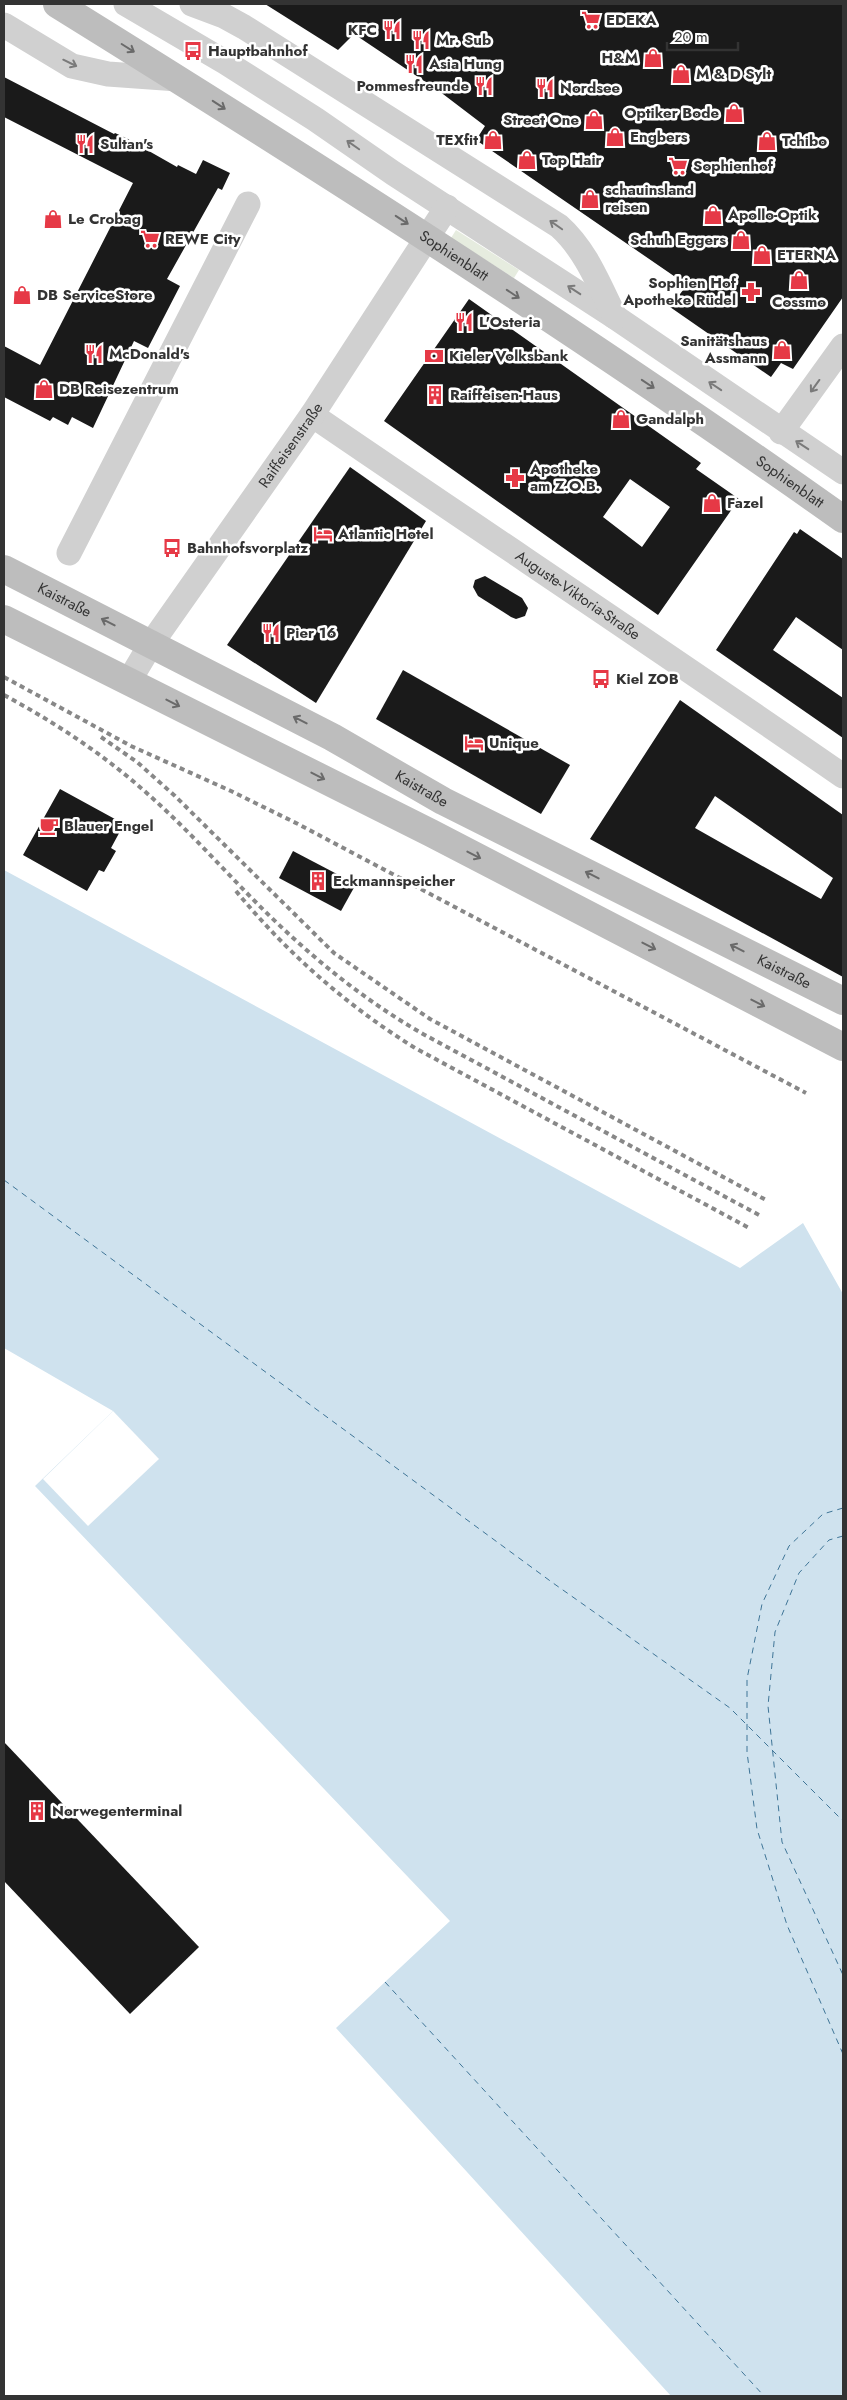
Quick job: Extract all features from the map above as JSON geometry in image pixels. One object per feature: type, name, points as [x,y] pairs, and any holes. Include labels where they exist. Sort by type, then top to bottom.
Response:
[{"type":"main road","name":"Sophienblatt","points":[[57,4],[429,238],[734,442],[843,519]]},
{"type":"main road","name":"Kaistraße","points":[[4,569],[343,743],[443,801],[843,1001]]},
{"type":"main road","points":[[4,619],[431,833],[843,1047]]},
{"type":"street","points":[[126,4],[225,62],[615,317],[781,432],[843,472]]},
{"type":"street","points":[[192,4],[224,16],[244,27],[559,226],[572,238],[587,261],[615,317]]},
{"type":"street","points":[[4,25],[72,66],[102,73],[178,79]]},
{"type":"street","points":[[69,553],[248,204]]},
{"type":"street","name":"Raiffeisenstraße","points":[[129,681],[152,644],[312,415],[429,238],[447,207]]},
{"type":"street","points":[[781,432],[843,346]]},
{"type":"street","name":"Auguste-Viktoria-Straße","points":[[312,415],[463,520],[673,658],[843,776]]},
{"type":"shaded area","points":[[456,230],[519,270],[514,278],[451,238]]},
{"type":"water","points":[[4,870],[740,1268],[803,1223],[843,1294],[843,2396],[671,2396],[336,2028],[450,1921],[35,1486],[113,1411],[4,1348]]},
{"type":"pier","points":[[113,1411],[159,1459],[88,1526],[43,1479]]},
{"type":"building","name":"Sophienhof","points":[[265,4],[843,4],[843,297],[793,369],[781,363],[771,377],[670,307],[687,285],[476,140],[485,126],[439,91],[354,34],[338,50]]},
{"type":"building","points":[[4,77],[114,134],[126,138],[177,167],[178,165],[196,174],[203,160],[230,173],[222,190],[218,188],[167,279],[180,286],[148,348],[134,341],[93,428],[72,417],[68,425],[53,417],[50,421],[4,397],[4,346],[40,365],[133,183],[4,117]]},
{"type":"building","points":[[469,299],[701,463],[696,469],[739,499],[658,615],[384,421]],"holes":[[[630,479],[670,507],[642,547],[603,517]]]},
{"type":"building","points":[[350,467],[426,521],[316,703],[227,645]]},
{"type":"building","points":[[800,529],[843,559],[843,650],[796,617],[773,650],[843,698],[843,738],[716,650],[794,532],[797,534]]},
{"type":"building","points":[[485,576],[522,598],[528,608],[525,616],[516,619],[511,617],[478,596],[473,587],[475,580]]},
{"type":"building","points":[[403,670],[570,765],[541,814],[376,719]]},
{"type":"building","points":[[680,700],[843,815],[843,977],[590,839]],"holes":[[[715,796],[833,878],[821,899],[695,828]]]},
{"type":"building","points":[[60,789],[124,824],[111,848],[116,851],[104,872],[99,870],[87,891],[23,855]]},
{"type":"building","name":"Eckmannspeicher","points":[[293,851],[356,884],[341,911],[279,878]]},
{"type":"building","name":"Norwegenterminal","points":[[4,1742],[199,1947],[130,2014],[4,1881]]},
{"type":"ferry route","points":[[4,1180],[553,1583],[730,1708],[843,1821]]},
{"type":"ferry route","points":[[843,1508],[823,1514],[789,1546],[762,1604],[747,1679],[747,1752],[757,1829],[787,1925],[843,2054]]},
{"type":"ferry route","points":[[843,1536],[829,1540],[799,1573],[775,1632],[768,1706],[782,1842],[843,1975]]},
{"type":"ferry route","points":[[385,1982],[764,2396]]},
{"type":"railway","points":[[4,677],[131,746],[231,791],[298,824],[806,1093]]},
{"type":"railway","points":[[4,695],[80,741],[133,781],[182,826],[293,938],[328,968],[384,1009],[423,1034],[759,1215]]},
{"type":"railway","points":[[101,737],[137,762],[175,796],[334,953],[430,1019],[766,1200]]},
{"type":"railway","points":[[236,891],[276,936],[319,977],[365,1014],[415,1048],[751,1229]]},
{"type":"place","name":"EDEKA","points":[[591,20]]},
{"type":"place","name":"KFC","points":[[392,30]]},
{"type":"place","name":"Mr. Sub","points":[[421,40]]},
{"type":"place","name":"Hauptbahnhof","points":[[193,51]]},
{"type":"place","name":"H&M","points":[[653,58]]},
{"type":"place","name":"Asia Hung","points":[[414,64]]},
{"type":"place","name":"M & D Sylt","points":[[681,74]]},
{"type":"place","name":"Pommesfreunde","points":[[484,86]]},
{"type":"place","name":"Nordsee","points":[[545,88]]},
{"type":"place","name":"Optiker Bode","points":[[734,113]]},
{"type":"place","name":"Street One","points":[[594,120]]},
{"type":"place","name":"Engbers","points":[[615,137]]},
{"type":"place","name":"TEXfit","points":[[493,140]]},
{"type":"place","name":"Tchibo","points":[[767,141]]},
{"type":"place","name":"Sultan's","points":[[85,144]]},
{"type":"place","name":"Top Hair","points":[[527,160]]},
{"type":"place","name":"Sophienhof","points":[[678,166]]},
{"type":"place","name":"schauinsland reisen","points":[[590,199]]},
{"type":"place","name":"Apollo-Optik","points":[[713,215]]},
{"type":"place","name":"Le Crobag","points":[[53,219]]},
{"type":"place","name":"REWE City","points":[[150,239]]},
{"type":"place","name":"Schuh Eggers","points":[[741,240]]},
{"type":"place","name":"ETERNA","points":[[762,255]]},
{"type":"place","name":"Cossmo","points":[[799,280]]},
{"type":"place","name":"Sophien Hof Apotheke Rüdel","points":[[751,292]]},
{"type":"place","name":"DB ServiceStore","points":[[22,295]]},
{"type":"place","name":"L'Osteria","points":[[464,322]]},
{"type":"place","name":"Sanitätshaus Assmann","points":[[782,350]]},
{"type":"place","name":"McDonald's","points":[[94,354]]},
{"type":"place","name":"Kieler Volksbank","points":[[434,356]]},
{"type":"place","name":"DB Reisezentrum","points":[[44,389]]},
{"type":"place","name":"Raiffeisen-Haus","points":[[435,395]]},
{"type":"place","name":"Gandalph","points":[[621,419]]},
{"type":"place","name":"Apotheke am Z.O.B.","points":[[515,478]]},
{"type":"place","name":"Fazel","points":[[712,503]]},
{"type":"place","name":"Atlantic Hotel","points":[[323,534]]},
{"type":"place","name":"Bahnhofsvorplatz","points":[[172,548]]},
{"type":"place","name":"Pier 16","points":[[271,633]]},
{"type":"place","name":"Kiel ZOB","points":[[601,679]]},
{"type":"place","name":"Unique","points":[[474,743]]},
{"type":"place","name":"Blauer Engel","points":[[49,826]]},
{"type":"place","name":"Eckmannspeicher","points":[[318,881]]},
{"type":"place","name":"Norwegenterminal","points":[[37,1811]]}]
